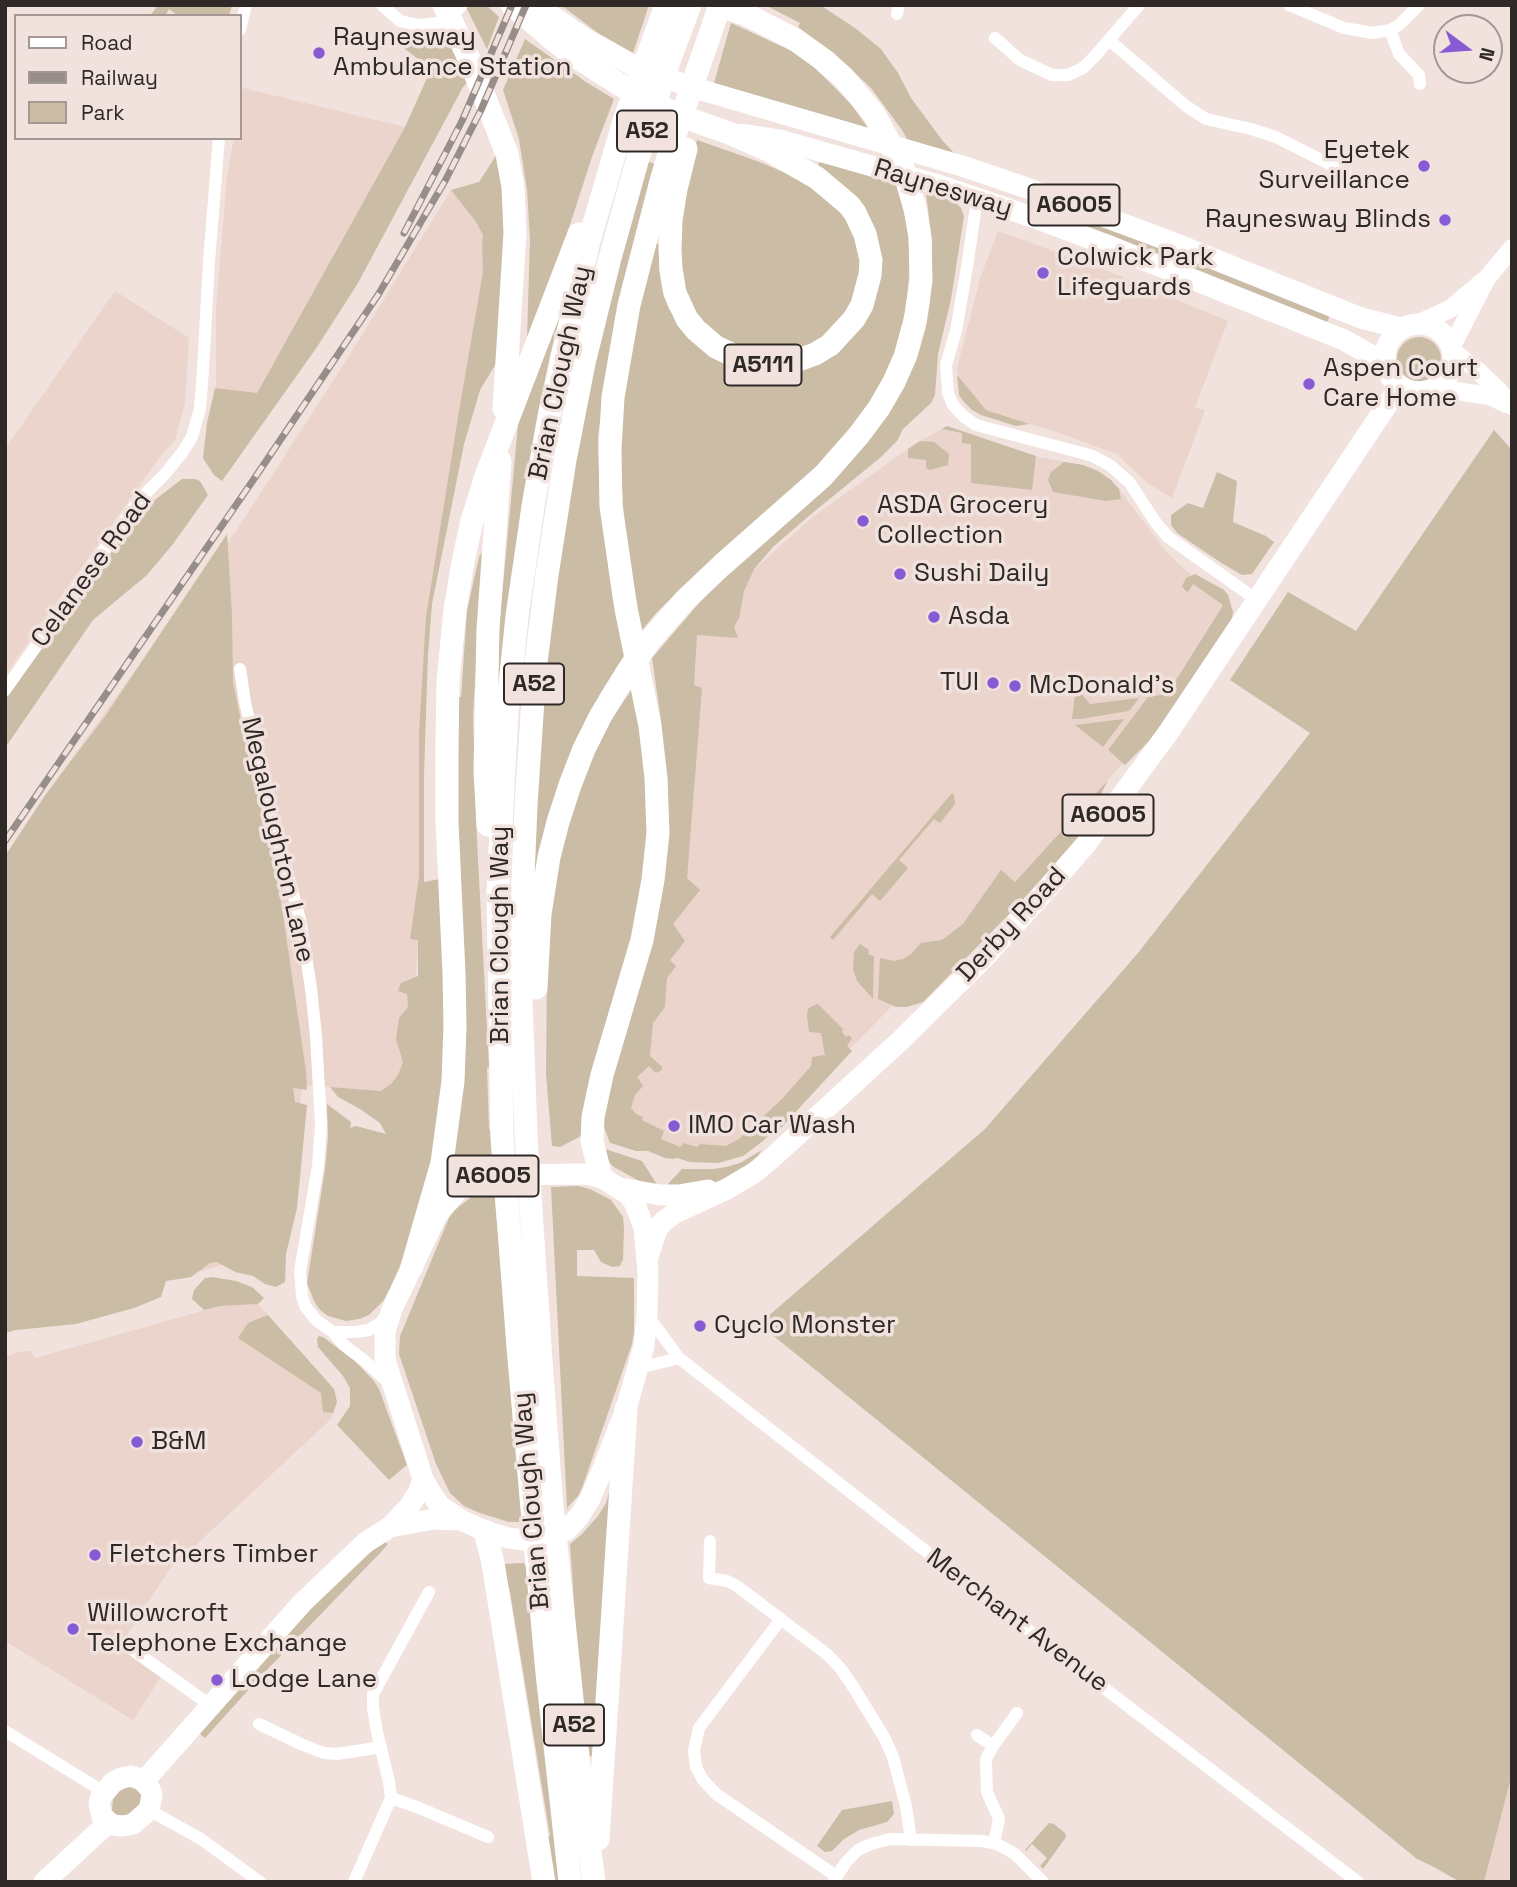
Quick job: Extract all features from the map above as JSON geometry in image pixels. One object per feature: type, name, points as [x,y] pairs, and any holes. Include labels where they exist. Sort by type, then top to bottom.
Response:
[{"type":"highway","points":[[444,5],[507,154],[513,187],[515,233],[488,629],[485,771],[488,820],[498,894]]},
{"type":"highway","name":"Raynesway","points":[[512,5],[567,51],[619,85],[675,114],[729,133]]},
{"type":"highway","name":"Brian Clough Way","points":[[594,1882],[576,1743],[548,1569],[508,1218],[502,1138],[498,894],[509,699],[517,616],[550,411],[583,268],[624,121],[666,5]]},
{"type":"highway","name":"Brian Clough Way","points":[[542,1508],[542,1375],[526,1126],[522,1001],[524,851],[535,670],[565,460],[587,350],[638,158],[690,5]]},
{"type":"highway","points":[[526,1126],[535,1054],[540,914],[549,857],[558,822],[584,749],[628,671],[651,639],[685,600],[842,456],[879,408],[894,382],[905,357],[915,321],[921,281],[920,237],[915,208],[903,168],[874,114],[844,78],[822,59],[782,32],[719,5],[673,141],[647,232],[629,305],[613,397],[610,449],[612,518],[626,609],[650,726],[657,787],[657,833],[653,880],[642,940],[602,1075],[593,1117],[592,1140],[610,1182]]},
{"type":"highway","name":"A5111","points":[[705,47],[692,127],[671,220],[670,250],[675,293],[687,319],[716,347],[761,365],[793,362],[830,345],[855,319],[862,305],[870,275],[871,260],[865,234],[849,205],[817,178],[768,150],[729,133]]},
{"type":"highway","points":[[412,1267],[440,1175],[453,1081],[455,999],[447,822],[447,743],[451,642],[463,562],[486,476],[624,121]]},
{"type":"highway","points":[[594,1882],[626,1409]]},
{"type":"highway","points":[[485,1531],[544,1882]]},
{"type":"highway","name":"Brian Clough Way","points":[[548,1569],[547,1673],[570,1882]]},
{"type":"main road","name":"Raynesway","points":[[536,5],[584,38],[634,66],[691,87],[1024,187],[1362,318],[1410,326]]},
{"type":"main road","name":"Raynesway","points":[[729,133],[780,141],[935,184],[1107,245],[1344,340],[1385,363]]},
{"type":"main road","points":[[1410,326],[1388,343],[1385,363],[1390,377],[1399,387],[1419,392],[1440,386],[1448,376],[1452,364],[1452,349]]},
{"type":"main road","name":"A6005","points":[[1410,326],[1438,330],[1452,349]]},
{"type":"main road","name":"Derby Road","points":[[648,1257],[657,1229],[664,1221],[743,1180],[772,1158],[900,1041],[985,958],[1033,906],[1086,844],[1168,733],[1399,387]]},
{"type":"main road","name":"A6005","points":[[390,1527],[419,1491],[423,1479],[392,1385],[385,1360],[384,1342],[391,1309],[442,1208],[458,1189],[477,1179],[495,1175],[583,1174],[610,1182]]},
{"type":"main road","name":"Derby Road","points":[[610,1182],[646,1193],[679,1195],[743,1180]]},
{"type":"main road","points":[[610,1182],[628,1194],[642,1220],[648,1257]]},
{"type":"main road","name":"A6005","points":[[144,1781],[302,1603],[355,1551],[376,1535],[390,1527],[434,1518],[461,1520],[485,1531],[525,1540],[546,1539],[567,1530],[590,1499],[626,1409],[639,1368],[647,1315],[648,1257]]},
{"type":"main road","points":[[423,1479],[440,1506],[461,1520]]},
{"type":"main road","points":[[131,1776],[144,1781],[152,1795],[149,1811],[133,1824],[123,1826],[108,1823],[102,1818],[100,1811],[99,1803],[104,1792],[121,1778],[131,1776]]},
{"type":"main road","points":[[44,1882],[108,1823]]},
{"type":"street","points":[[382,5],[400,21],[419,25],[445,20],[462,5]]},
{"type":"street","points":[[995,38],[1020,60],[1052,75],[1068,75],[1083,68],[1139,5]]},
{"type":"street","points":[[1289,5],[1344,28],[1373,33],[1390,30],[1419,5]]},
{"type":"street","points":[[1390,30],[1399,54],[1419,75],[1420,83]]},
{"type":"street","points":[[1109,40],[1186,106],[1206,119],[1276,137],[1331,164],[1356,182]]},
{"type":"street","name":"Celanese Road","points":[[5,690],[140,499],[165,474],[192,436],[200,410],[204,370],[219,140]]},
{"type":"street","points":[[977,199],[956,331],[946,365],[947,393],[953,405],[962,416],[976,425],[1093,456],[1111,466],[1130,483],[1168,537],[1257,600]]},
{"type":"street","points":[[1512,248],[1487,278],[1452,349],[1497,389],[1512,407]]},
{"type":"street","points":[[1410,326],[1450,309],[1487,278]]},
{"type":"street","points":[[1436,388],[1490,396],[1512,407]]},
{"type":"street","name":"Megaloughton Lane","points":[[240,669],[265,792],[300,919],[320,1080],[318,1166],[300,1276],[302,1296],[305,1306],[316,1320],[392,1385]]},
{"type":"street","points":[[333,1332],[369,1329],[380,1323],[391,1309]]},
{"type":"street","name":"Merchant Avenue","points":[[647,1315],[679,1358],[960,1578],[1358,1882]]},
{"type":"street","points":[[639,1368],[679,1358]]},
{"type":"street","points":[[710,1541],[709,1578],[732,1583],[781,1619],[835,1661],[852,1685],[877,1724],[893,1757],[906,1806],[911,1840]]},
{"type":"street","points":[[354,1882],[391,1798],[390,1782],[373,1708],[373,1694],[429,1592]]},
{"type":"street","points":[[781,1619],[699,1728],[694,1750],[696,1767],[711,1790],[835,1879],[849,1858],[866,1845],[886,1839],[994,1843],[1015,1854],[1043,1882]]},
{"type":"street","points":[[123,1643],[210,1706]]},
{"type":"street","points":[[994,1843],[999,1819],[986,1787],[986,1759],[1017,1713]]},
{"type":"street","points":[[259,1724],[324,1754],[381,1747]]},
{"type":"street","points":[[5,1731],[104,1792]]},
{"type":"street","points":[[978,1735],[993,1746]]},
{"type":"street","points":[[391,1798],[488,1837]]},
{"type":"street","points":[[149,1811],[201,1839],[260,1882]]},
{"type":"shaded area","points":[[243,88],[405,127],[250,405],[216,402],[216,309],[227,177],[234,140],[242,140]]},
{"type":"shaded area","points":[[451,190],[476,222],[498,260],[492,350],[464,444],[426,617],[423,874],[405,1093],[302,1085],[283,1259],[224,1264],[189,1275],[5,856],[46,794],[236,531],[344,364]]},
{"type":"shaded area","points":[[998,231],[1108,271],[1228,321],[1195,407],[1205,410],[1172,498],[1146,482],[1117,454],[986,410],[962,392],[957,368],[981,276]]},
{"type":"shaded area","points":[[115,291],[189,338],[185,404],[175,440],[160,457],[5,675],[5,449]]},
{"type":"shaded area","points":[[947,426],[1028,455],[1083,465],[1098,471],[1119,489],[1167,553],[1223,604],[1122,764],[1038,858],[760,1140],[730,1154],[660,1153],[625,1099],[667,942],[695,633],[743,579],[814,516],[915,444]]},
{"type":"shaded area","points":[[258,1304],[334,1389],[337,1402],[331,1419],[169,1570],[119,1647],[161,1677],[133,1720],[5,1641],[5,1357],[31,1351],[35,1358],[220,1306]]},
{"type":"shaded area","points":[[1512,1774],[1512,1882],[1484,1882]]},
{"type":"green space","points":[[158,5],[232,5],[230,14],[175,14],[169,9],[166,14],[151,14]]},
{"type":"green space","points":[[465,5],[486,5],[499,17],[487,49]]},
{"type":"green space","points":[[561,5],[649,5],[633,53],[598,33]]},
{"type":"green space","points":[[765,5],[820,5],[855,28],[881,49],[911,98],[942,140],[963,158],[908,141],[871,88],[834,53],[798,27],[800,23]]},
{"type":"green space","points":[[731,23],[794,52],[815,68],[851,104],[870,131],[714,83]]},
{"type":"green space","points":[[450,30],[473,82],[463,87],[358,283],[317,347],[222,481],[214,475],[203,458],[215,388],[257,393],[405,127],[431,69],[401,46],[397,42],[399,38],[406,34],[434,36]]},
{"type":"green space","points":[[525,39],[614,99],[561,252],[527,338],[530,240],[527,190],[519,139],[503,90]]},
{"type":"green space","points":[[697,140],[805,181],[825,196],[847,219],[861,254],[859,282],[851,305],[830,332],[819,341],[789,353],[758,355],[716,338],[688,304],[677,241]]},
{"type":"green space","points":[[497,154],[505,216],[497,362],[480,390],[464,444],[432,604],[428,654],[424,882],[440,879],[446,1054],[436,1155],[405,1255],[384,1300],[369,1315],[346,1321],[328,1316],[320,1310],[307,1283],[325,1169],[327,1104],[351,1122],[350,1128],[356,1126],[386,1134],[380,1123],[338,1097],[330,1087],[381,1091],[398,1075],[403,1062],[396,1039],[399,1018],[408,1007],[407,994],[398,991],[401,983],[418,976],[418,940],[410,939],[419,876],[419,732],[426,617],[483,272],[483,235],[451,190],[479,182]]},
{"type":"green space","points":[[820,160],[896,182],[908,229],[910,265],[906,309],[893,359],[858,423],[813,473],[681,589],[642,630],[625,541],[620,454],[626,373],[639,305],[655,243],[659,244],[662,289],[678,324],[751,372],[770,375],[805,366],[880,272],[818,166]]},
{"type":"green space","points":[[647,161],[657,165],[605,389],[598,436],[600,503],[613,599],[627,651],[600,694],[576,744],[539,876],[533,876],[545,668],[563,524],[597,346]]},
{"type":"green space","points":[[926,192],[951,199],[961,208],[964,216],[951,299],[938,354],[935,395],[931,403],[903,429],[897,441],[881,457],[774,546],[754,569],[744,591],[739,618],[734,627],[738,638],[697,635],[694,685],[702,688],[687,878],[700,890],[673,924],[685,941],[670,960],[676,966],[667,978],[665,1007],[653,1023],[650,1056],[662,1070],[656,1073],[649,1066],[637,1077],[643,1086],[635,1095],[631,1108],[643,1117],[642,1120],[664,1131],[661,1139],[680,1147],[684,1143],[697,1147],[700,1144],[726,1146],[739,1139],[782,1099],[811,1066],[812,1057],[825,1055],[821,1033],[809,1032],[808,1009],[818,1004],[843,1029],[846,1037],[849,1035],[852,1038],[847,1046],[852,1051],[779,1130],[743,1156],[718,1163],[690,1162],[610,1143],[602,1122],[608,1090],[650,946],[661,899],[667,844],[661,721],[652,658],[700,602],[738,564],[836,477],[863,447],[896,401],[918,356],[930,303],[932,243]]},
{"type":"green space","points":[[1047,203],[1330,315],[1325,327],[1043,214]]},
{"type":"green space","points":[[570,276],[550,355],[535,432],[499,713],[494,681],[520,404]]},
{"type":"green space","points":[[1419,337],[1434,344],[1441,359],[1434,374],[1419,381],[1404,374],[1397,359],[1404,344]]},
{"type":"green space","points":[[957,375],[986,410],[1029,424],[1016,426],[972,410],[959,395]]},
{"type":"green space","points":[[947,426],[1036,456],[1032,490],[971,483],[971,444],[962,443],[962,433],[942,429]]},
{"type":"green space","points":[[1494,430],[1512,450],[1512,1774],[1484,1882],[1460,1882],[1417,1859],[759,1324],[985,1129],[1138,953],[1310,733],[1230,680],[1288,592],[1356,631]]},
{"type":"green space","points":[[920,441],[934,442],[949,454],[948,465],[930,470],[926,468],[926,460],[908,458],[908,449]]},
{"type":"green space","points":[[1064,462],[1098,471],[1119,489],[1121,499],[1106,501],[1053,492],[1048,480],[1051,472]]},
{"type":"green space","points":[[1217,472],[1237,481],[1233,522],[1274,542],[1252,574],[1242,575],[1220,562],[1177,533],[1171,525],[1171,515],[1188,503],[1203,508]]},
{"type":"green space","points":[[182,479],[200,481],[208,495],[147,575],[93,620],[5,748],[5,700],[143,509]]},
{"type":"green space","points":[[227,534],[233,682],[281,902],[306,1071],[307,1090],[293,1088],[295,1102],[307,1105],[297,1208],[286,1254],[285,1282],[276,1287],[253,1276],[235,1272],[217,1262],[210,1263],[191,1277],[166,1281],[161,1297],[134,1308],[76,1324],[5,1333],[5,856],[46,794],[106,715]]},
{"type":"green space","points":[[484,549],[473,714],[489,1067],[489,1129],[493,1162],[458,1173],[451,1179],[459,697],[467,611],[479,557]]},
{"type":"green space","points":[[1195,574],[1224,590],[1233,612],[1232,619],[1151,739],[1125,765],[1108,750],[1148,697],[1167,694],[1223,605],[1193,584],[1188,592],[1185,590],[1182,586],[1186,578]]},
{"type":"green space","points":[[1076,686],[1090,704],[1139,698],[1129,711],[1072,719]]},
{"type":"green space","points":[[632,689],[640,727],[645,776],[648,833],[643,890],[585,1134],[560,1147],[552,1146],[546,1074],[547,970],[553,882],[576,791],[607,726]]},
{"type":"green space","points":[[1124,719],[1103,747],[1075,725]]},
{"type":"green space","points":[[1108,780],[1081,834],[1020,903],[923,1002],[896,1007],[878,999],[880,958],[894,961],[903,959],[921,943],[942,940],[963,924],[1001,870],[1015,882]]},
{"type":"green space","points":[[952,793],[955,804],[940,823],[934,819],[899,860],[908,868],[880,901],[872,894],[833,940],[830,937]]},
{"type":"green space","points":[[860,944],[869,950],[868,954],[874,956],[873,999],[857,981],[853,969],[854,952]]},
{"type":"green space","points":[[602,1148],[642,1161],[658,1186],[639,1181],[614,1167]]},
{"type":"green space","points":[[762,1150],[755,1160],[721,1180],[706,1185],[666,1186],[682,1169],[726,1167],[740,1163]]},
{"type":"green space","points":[[578,1186],[611,1200],[623,1217],[624,1229],[623,1259],[620,1266],[612,1267],[601,1262],[594,1250],[577,1250],[577,1276],[634,1278],[634,1332],[582,1488],[567,1508],[551,1187]]},
{"type":"green space","points":[[494,1189],[523,1522],[509,1522],[480,1513],[464,1506],[450,1493],[436,1464],[399,1354],[400,1336],[451,1213],[470,1198]]},
{"type":"green space","points":[[212,1277],[252,1287],[264,1298],[258,1304],[220,1306],[204,1310],[192,1299],[194,1290],[205,1278]]},
{"type":"green space","points":[[268,1315],[334,1389],[337,1402],[333,1413],[323,1412],[321,1393],[238,1338],[248,1323]]},
{"type":"green space","points":[[319,1336],[355,1361],[379,1389],[407,1465],[389,1480],[337,1425],[350,1406],[350,1388],[318,1347]]},
{"type":"green space","points":[[610,1489],[593,1755],[589,1757],[570,1544],[598,1516]]},
{"type":"green space","points":[[385,1542],[388,1544],[381,1552],[205,1738],[198,1732],[343,1574]]},
{"type":"green space","points":[[524,1563],[559,1882],[554,1882],[546,1837],[550,1836],[510,1592],[502,1564]]},
{"type":"green space","points":[[129,1787],[141,1791],[142,1803],[132,1815],[115,1814],[112,1810],[113,1799],[121,1790]]},
{"type":"green space","points":[[892,1801],[894,1814],[887,1822],[859,1830],[844,1839],[832,1851],[825,1852],[817,1846],[842,1810]]},
{"type":"green space","points":[[1049,1823],[1065,1833],[1066,1837],[1043,1869],[1040,1866],[1047,1858],[1032,1844],[1025,1850]]},
{"type":"railway","points":[[404,233],[462,121],[512,5]]},
{"type":"railway","points":[[5,841],[378,295],[445,181],[481,110],[526,5]]},
{"type":"place","name":"Raynesway Ambulance Station","points":[[319,53]]},
{"type":"place","name":"Eyetek Surveillance","points":[[1424,166]]},
{"type":"place","name":"Raynesway Blinds","points":[[1445,220]]},
{"type":"place","name":"Colwick Park Lifeguards","points":[[1043,273]]},
{"type":"place","name":"Aspen Court Care Home","points":[[1309,384]]},
{"type":"place","name":"ASDA Grocery Collection","points":[[863,521]]},
{"type":"place","name":"Sushi Daily","points":[[900,574]]},
{"type":"place","name":"Asda","points":[[934,617]]},
{"type":"place","name":"TUI","points":[[993,683]]},
{"type":"place","name":"McDonald's","points":[[1015,686]]},
{"type":"place","name":"IMO Car Wash","points":[[674,1126]]},
{"type":"place","name":"Cyclo Monster","points":[[700,1326]]},
{"type":"place","name":"B&M","points":[[137,1442]]},
{"type":"place","name":"Fletchers Timber","points":[[95,1555]]},
{"type":"place","name":"Willowcroft Telephone Exchange","points":[[73,1629]]},
{"type":"place","name":"Lodge Lane","points":[[217,1680]]}]
